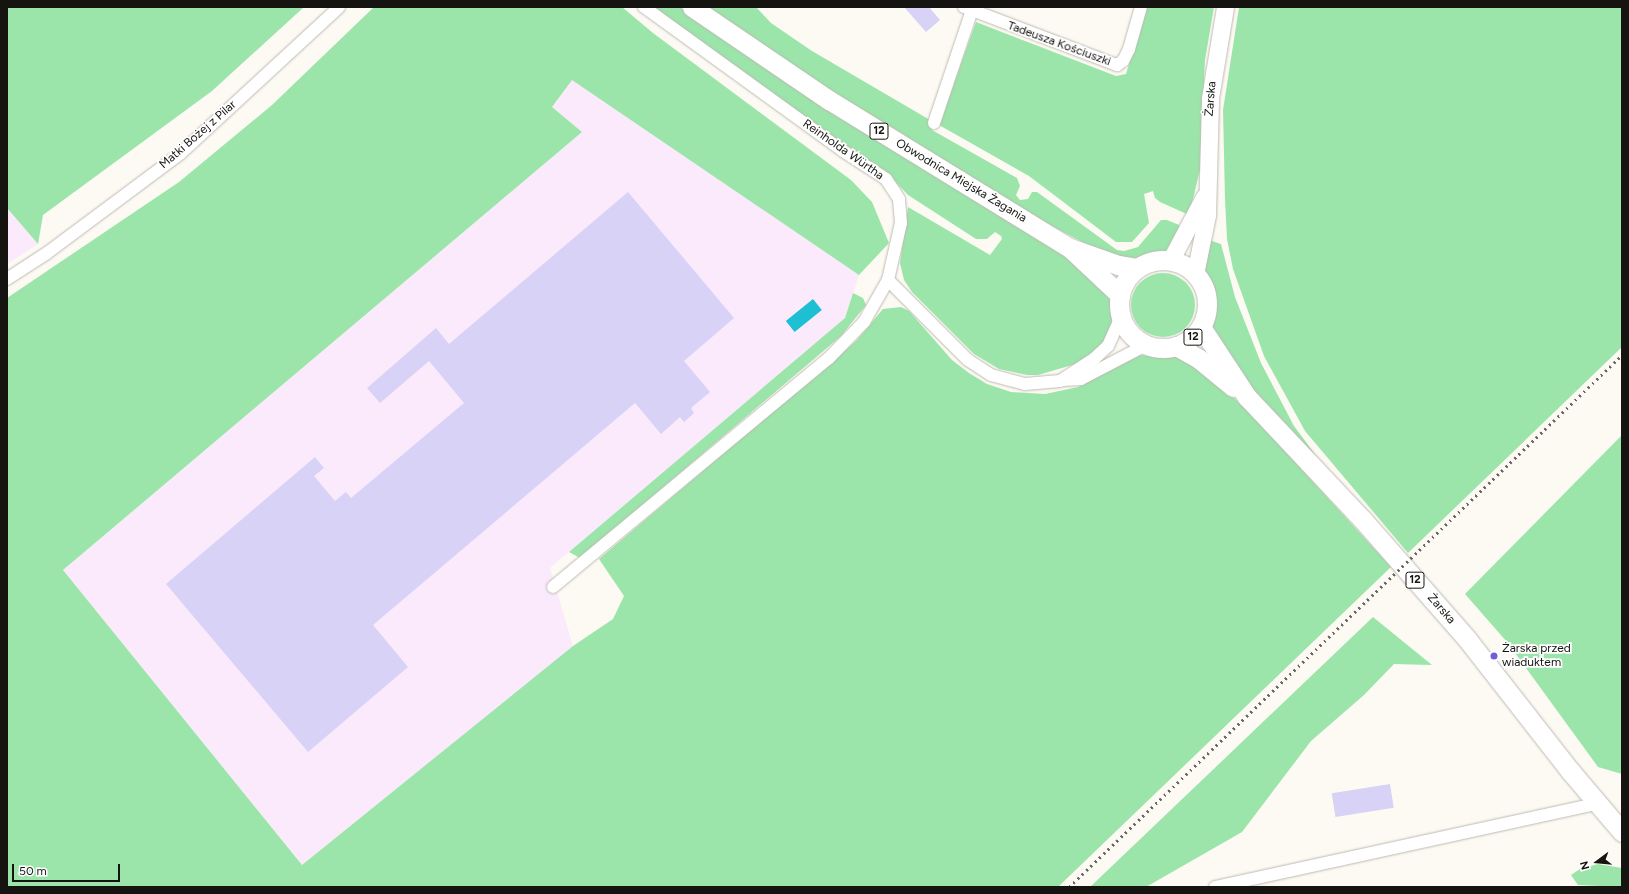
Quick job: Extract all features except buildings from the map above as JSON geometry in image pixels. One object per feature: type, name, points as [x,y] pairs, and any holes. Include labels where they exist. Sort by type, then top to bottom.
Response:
[{"type":"main road","name":"Obwodnica Miejska Żagania","points":[[692,7],[829,100],[1070,248],[1120,295]]},
{"type":"main road","name":"Obwodnica Miejska Żagania","points":[[1070,248],[1090,253],[1118,265],[1138,268]]},
{"type":"main road","name":"12","points":[[1153,261],[1170,261],[1180,263],[1195,274],[1206,294],[1207,305],[1201,327],[1186,342],[1176,346],[1161,348],[1146,345],[1130,334],[1121,317],[1120,295],[1126,280],[1138,268],[1153,261]]},
{"type":"main road","name":"Żarska","points":[[1201,327],[1247,397]]},
{"type":"main road","name":"Żarska","points":[[1176,346],[1199,359],[1247,397],[1362,519],[1467,639],[1596,804],[1622,832]]},
{"type":"street","name":"Matki Bożej z Pilar","points":[[7,279],[47,253],[181,153],[339,7]]},
{"type":"street","name":"Reinholda Würtha","points":[[553,587],[828,359],[864,322],[888,280],[902,216],[899,199],[891,185],[644,7]]},
{"type":"street","name":"Tadeusza Kościuszki","points":[[969,8],[1117,65],[1123,61],[1130,49],[1141,7]]},
{"type":"street","name":"Żarska","points":[[1195,274],[1206,215],[1210,98],[1225,7]]},
{"type":"street","points":[[934,123],[969,8]]},
{"type":"street","name":"Żarska","points":[[1170,261],[1207,192]]},
{"type":"street","points":[[888,280],[954,348],[991,375],[1025,384],[1081,379],[1146,345]]},
{"type":"street","points":[[1060,381],[1095,358],[1108,346],[1121,317]]},
{"type":"street","points":[[1215,887],[1596,804]]},
{"type":"shaded area","points":[[572,79],[859,275],[845,318],[550,568],[573,646],[302,865],[63,570],[582,132],[552,107]]},
{"type":"shaded area","points":[[7,208],[38,244],[7,264]]},
{"type":"green space","points":[[7,7],[304,7],[212,91],[43,215],[38,244],[7,208]]},
{"type":"green space","points":[[374,7],[622,7],[653,33],[851,180],[872,202],[889,243],[859,275],[572,80],[552,107],[582,132],[63,570],[302,865],[573,646],[613,619],[624,596],[599,559],[857,340],[883,309],[901,307],[909,311],[952,360],[987,384],[1011,392],[1045,394],[1078,387],[1137,355],[1181,357],[1218,383],[1251,414],[1391,567],[1058,887],[7,887],[7,298],[179,182],[272,105]]},
{"type":"green space","points":[[651,7],[680,7],[772,73],[1064,255],[1112,299],[1113,321],[1104,341],[1094,353],[1079,363],[1038,375],[1027,375],[999,369],[974,354],[912,292],[904,280],[900,263],[908,207],[990,255],[1002,239],[1001,236],[995,232],[987,239],[976,239],[908,195],[884,170],[859,155]]},
{"type":"green space","points":[[707,7],[756,7],[771,23],[812,51],[930,120],[932,130],[1017,178],[1020,186],[1016,195],[1020,200],[1028,199],[1032,192],[1037,192],[1117,250],[1124,251],[1138,247],[1161,220],[1167,220],[1184,227],[1167,252],[1139,260],[1128,261],[1090,246],[1044,222],[868,115]]},
{"type":"green space","points":[[1146,7],[1214,7],[1205,60],[1200,170],[1189,215],[1160,202],[1155,198],[1153,191],[1144,194],[1149,223],[1132,242],[1116,242],[1029,176],[939,125],[976,22],[1116,76],[1126,74]]},
{"type":"green space","points":[[1239,7],[1622,7],[1622,347],[1408,553],[1305,431],[1264,356],[1233,269],[1227,239],[1223,110]]},
{"type":"green space","points":[[1206,239],[1221,244],[1235,297],[1261,363],[1294,426],[1329,473],[1248,387],[1210,324],[1213,295],[1203,273]]},
{"type":"green space","points":[[1163,273],[1181,279],[1189,287],[1195,305],[1189,323],[1181,331],[1163,337],[1145,331],[1137,323],[1131,305],[1137,287],[1145,279]]},
{"type":"green space","points":[[853,293],[863,298],[866,305],[841,336],[580,558],[569,552],[845,318]]},
{"type":"green space","points":[[1622,435],[1622,774],[1598,767],[1507,642],[1465,594]]},
{"type":"green space","points":[[1373,617],[1432,665],[1394,664],[1364,695],[1311,741],[1242,832],[1146,887],[1090,887]]},
{"type":"green space","points":[[1598,864],[1622,868],[1622,887],[1578,885],[1571,875],[1580,869]]},
{"type":"water","points":[[813,299],[822,310],[795,332],[786,321]]},
{"type":"railway","points":[[1069,887],[1622,355]]},
{"type":"place","name":"Żarska przed wiaduktem","points":[[1494,656]]}]
